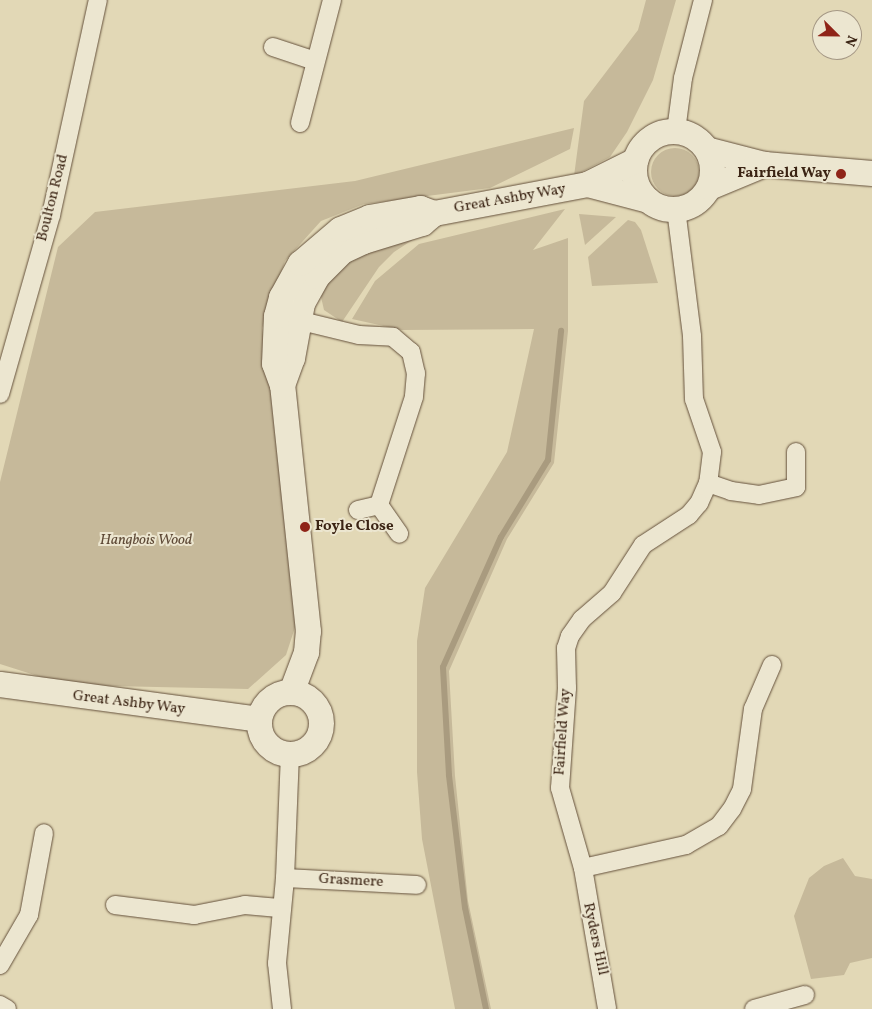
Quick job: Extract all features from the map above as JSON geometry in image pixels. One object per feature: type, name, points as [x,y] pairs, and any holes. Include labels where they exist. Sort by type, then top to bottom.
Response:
[{"type":"street","name":"Boulton Road","points":[[0,394],[51,215],[98,0]]},
{"type":"street","points":[[300,124],[332,0]]},
{"type":"street","points":[[676,130],[683,78],[703,0]]},
{"type":"street","points":[[272,47],[315,61]]},
{"type":"street","points":[[648,200],[635,177],[635,160],[647,140],[660,133],[676,130],[692,135],[710,150],[764,164],[872,173]]},
{"type":"street","points":[[709,187],[712,173],[710,150]]},
{"type":"street","name":"Great Ashby Way","points":[[301,696],[308,631],[282,385],[292,358],[286,317],[317,276],[342,251],[363,241],[422,223],[434,213],[587,184],[635,160]]},
{"type":"street","points":[[676,209],[692,205],[709,187],[764,164]]},
{"type":"street","name":"Great Ashby Way","points":[[587,184],[648,200],[662,208],[676,209]]},
{"type":"street","name":"Fairfield Way","points":[[583,868],[560,788],[567,688],[566,648],[570,636],[582,619],[612,593],[643,545],[689,515],[699,503],[708,483],[712,452],[694,399],[692,336],[676,209]]},
{"type":"street","points":[[286,317],[360,335],[393,337],[411,352],[416,373],[414,397],[378,505]]},
{"type":"street","points":[[708,483],[731,492],[759,496],[796,487],[796,452]]},
{"type":"street","points":[[358,510],[378,505]]},
{"type":"street","points":[[378,505],[399,534]]},
{"type":"street","points":[[583,868],[686,844],[719,826],[732,810],[742,789],[753,709],[772,665]]},
{"type":"street","name":"Great Ashby Way","points":[[0,684],[259,719]]},
{"type":"street","points":[[301,696],[320,714],[321,732],[314,745],[301,753],[290,755],[274,750],[267,744],[261,735],[259,719],[270,700],[301,696]]},
{"type":"street","points":[[282,1009],[277,963],[285,878],[290,755]]},
{"type":"street","points":[[0,965],[29,915],[44,833]]},
{"type":"street","name":"Ryders Hill","points":[[583,868],[607,1009]]},
{"type":"street","name":"Grasmere","points":[[285,878],[417,885]]},
{"type":"street","points":[[115,905],[194,915],[245,905],[282,908]]},
{"type":"street","points":[[754,1009],[805,995]]},
{"type":"street","points":[[0,1005],[7,1009]]},
{"type":"green space","points":[[646,0],[676,0],[653,80],[627,132],[610,157],[574,176],[584,101],[638,30]]},
{"type":"green space","name":"Hangbois Wood","points":[[574,128],[570,149],[490,188],[364,204],[321,221],[285,261],[262,328],[301,609],[286,655],[248,689],[66,685],[0,664],[0,482],[58,247],[95,212],[355,181]]},
{"type":"green space","points":[[675,148],[684,150],[692,155],[697,163],[699,172],[697,181],[692,189],[684,194],[675,196],[666,194],[658,189],[653,181],[651,172],[653,163],[658,155],[666,150]]},
{"type":"green space","points":[[565,209],[533,250],[568,238],[568,331],[554,463],[507,539],[449,671],[455,776],[468,901],[491,1009],[455,1009],[422,839],[417,772],[417,641],[425,588],[507,452],[534,329],[402,330],[352,319],[375,281],[419,244]]},
{"type":"green space","points":[[579,214],[616,217],[585,245]]},
{"type":"green space","points":[[628,220],[635,222],[641,230],[658,283],[592,286],[588,257]]},
{"type":"green space","points":[[412,229],[414,239],[394,252],[379,267],[342,322],[324,310],[319,288],[326,270]]},
{"type":"green space","points":[[843,858],[855,876],[872,879],[872,958],[850,963],[844,975],[811,979],[794,916],[809,878],[824,866]]},
{"type":"waterway","points":[[486,1009],[465,908],[449,775],[443,667],[501,537],[548,460],[561,331]]},
{"type":"place","name":"Fairfield Way","points":[[841,174]]},
{"type":"place","name":"Foyle Close","points":[[305,527]]}]
